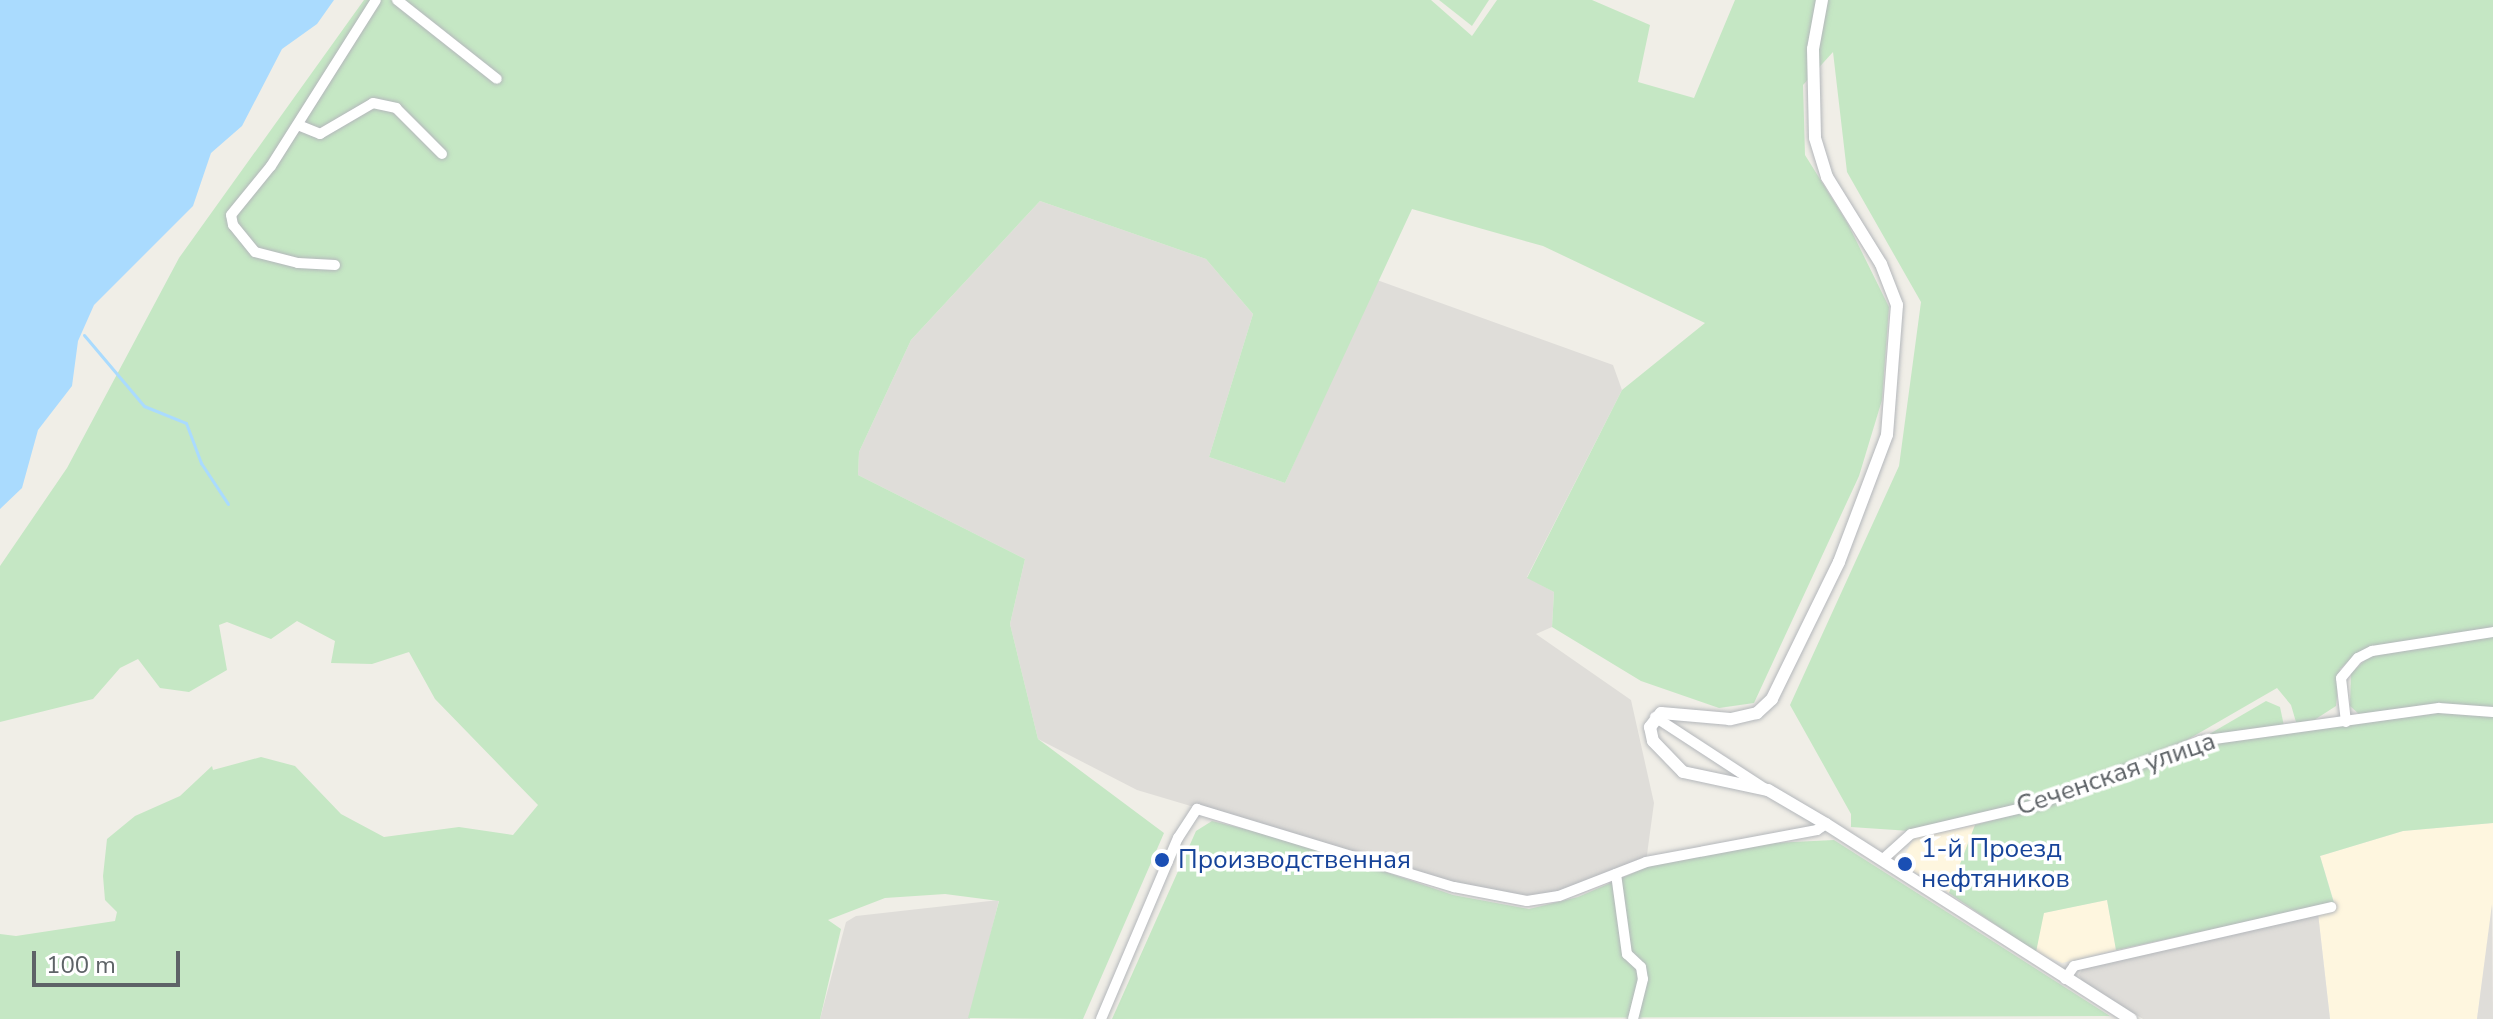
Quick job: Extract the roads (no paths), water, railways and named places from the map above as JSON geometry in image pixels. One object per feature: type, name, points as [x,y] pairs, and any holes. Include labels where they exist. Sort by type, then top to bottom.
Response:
[{"type":"street","points":[[335,265],[298,263],[255,252],[233,225],[235,206],[271,166],[376,0]]},
{"type":"street","points":[[397,0],[497,79]]},
{"type":"street","points":[[1655,717],[1671,713],[1730,719],[1767,707],[1839,562],[1887,435],[1897,305],[1881,264],[1827,177],[1815,138],[1813,49],[1822,0]]},
{"type":"street","points":[[298,125],[320,134],[373,103],[396,108],[442,154]]},
{"type":"street","points":[[2346,722],[2341,678],[2358,658],[2372,651],[2493,632]]},
{"type":"street","name":"Сеченская улица","points":[[1882,860],[1911,834],[2039,804],[2200,741],[2439,708],[2493,712]]},
{"type":"street","points":[[1655,717],[1653,741],[1683,772],[1768,790]]},
{"type":"street","points":[[1655,717],[2131,1019]]},
{"type":"street","points":[[1101,1019],[1178,838],[1197,809],[1507,900],[1559,896],[1646,862],[1817,830],[1826,824]]},
{"type":"street","points":[[1616,874],[1627,954],[1641,967],[1643,979],[1633,1019]]},
{"type":"street","points":[[2065,979],[2074,966],[2331,907]]},
{"type":"water","points":[[0,0],[334,0],[317,24],[282,49],[242,126],[211,153],[193,206],[94,305],[78,341],[72,386],[38,430],[22,488],[0,509]]},
{"type":"waterway","points":[[84,335],[144,406],[186,423],[201,463],[228,504]]},
{"type":"place","name":"Производственная","points":[[1162,860]]},
{"type":"place","name":"1-й Проезд нефтяников","points":[[1905,864]]}]
